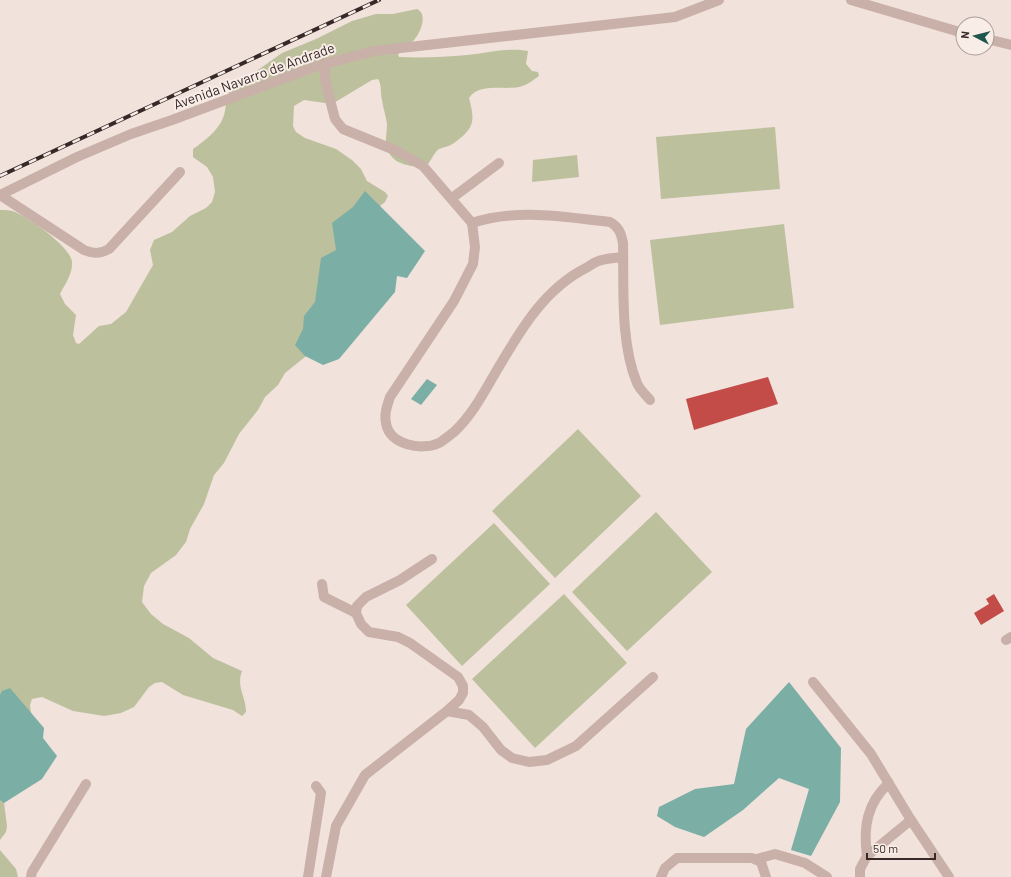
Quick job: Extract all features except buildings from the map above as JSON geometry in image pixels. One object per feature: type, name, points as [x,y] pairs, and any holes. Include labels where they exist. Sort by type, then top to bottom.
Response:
[{"type":"street","name":"Avenida Navarro de Andrade","points":[[0,195],[77,157],[131,134],[325,63],[374,51],[675,17],[719,0]]},
{"type":"street","points":[[851,0],[955,31]]},
{"type":"street","points":[[995,41],[1011,46]]},
{"type":"street","points":[[325,63],[325,79],[330,100],[335,118],[343,129],[397,151],[423,166],[472,222],[475,247],[473,264],[454,301],[390,397],[385,412],[386,425],[391,436],[401,442],[425,446],[439,443],[454,432],[475,409],[512,343],[532,315],[554,289],[576,273],[601,260],[623,257]]},
{"type":"street","points":[[452,198],[499,163]]},
{"type":"street","points":[[0,195],[84,250],[92,253],[98,253],[109,249],[180,172]]},
{"type":"street","points":[[472,222],[491,216],[519,213],[610,222],[616,225],[621,232],[624,312],[629,357],[637,384],[650,400]]},
{"type":"street","points":[[326,877],[336,826],[365,774],[447,711],[459,700],[463,693],[463,686],[458,677],[410,643],[398,637],[369,632],[361,624],[356,613],[357,606],[366,597],[400,580],[432,559]]},
{"type":"street","points":[[322,584],[324,597],[356,613]]},
{"type":"street","points":[[447,711],[469,715],[483,727],[501,750],[512,758],[529,762],[547,760],[576,746],[653,677]]},
{"type":"street","points":[[813,682],[871,754],[911,820],[949,877]]},
{"type":"street","points":[[867,856],[866,839],[869,811],[873,800],[889,783]]},
{"type":"street","points":[[31,877],[32,872],[86,784]]},
{"type":"street","points":[[308,877],[321,793],[316,786]]},
{"type":"street","points":[[860,877],[860,869],[867,856],[911,820]]},
{"type":"street","points":[[661,877],[665,868],[677,858],[757,859],[775,854],[805,863],[827,877]]},
{"type":"street","points":[[757,859],[761,862],[766,877]]},
{"type":"green space","points":[[417,9],[420,11],[423,19],[421,28],[414,40],[398,55],[399,57],[467,55],[505,50],[528,51],[526,64],[532,71],[538,72],[539,76],[527,84],[519,87],[492,88],[479,90],[473,93],[469,98],[472,113],[472,124],[470,128],[454,143],[439,149],[424,168],[398,162],[393,159],[390,154],[387,148],[386,140],[387,121],[378,79],[372,80],[332,104],[304,100],[294,106],[293,126],[296,132],[305,138],[336,149],[352,160],[361,169],[367,181],[385,192],[388,196],[385,202],[368,216],[310,353],[285,373],[278,385],[265,397],[258,410],[239,434],[224,463],[214,475],[204,504],[190,529],[186,542],[176,555],[151,573],[144,586],[142,602],[151,614],[163,624],[189,638],[213,658],[242,671],[240,682],[246,712],[242,716],[233,710],[183,695],[162,682],[155,683],[149,687],[134,707],[121,713],[104,716],[73,711],[42,697],[32,699],[30,705],[32,721],[3,795],[7,826],[6,832],[0,840],[0,210],[13,211],[30,220],[57,241],[70,256],[72,262],[71,270],[60,294],[65,304],[76,315],[73,335],[76,343],[79,344],[99,326],[111,324],[126,312],[153,265],[150,250],[154,240],[172,232],[190,216],[206,208],[212,202],[215,192],[213,177],[207,167],[193,157],[193,149],[210,136],[221,123],[231,89],[282,53],[316,39],[352,21],[376,14],[393,14]]},
{"type":"green space","points":[[775,127],[780,189],[661,199],[656,137]]},
{"type":"green space","points":[[577,155],[579,177],[532,182],[533,160]]},
{"type":"green space","points":[[784,224],[794,308],[660,325],[650,240]]},
{"type":"green space","points":[[578,429],[641,496],[555,578],[492,511]]},
{"type":"green space","points":[[656,512],[712,572],[627,651],[572,592]]},
{"type":"green space","points":[[494,523],[550,584],[462,666],[406,605]]},
{"type":"green space","points":[[564,594],[627,663],[535,748],[472,679]]},
{"type":"green space","points":[[0,850],[16,869],[18,877],[0,877]]},
{"type":"water","points":[[365,191],[425,251],[407,278],[397,276],[395,292],[339,359],[323,365],[305,356],[295,345],[303,329],[304,316],[315,302],[321,258],[336,250],[332,223],[353,207]]},
{"type":"water","points":[[427,379],[437,385],[421,405],[411,399]]},
{"type":"water","points":[[789,682],[841,748],[840,802],[811,856],[791,850],[809,789],[779,778],[743,810],[704,837],[675,827],[657,816],[659,807],[695,789],[734,784],[746,729]]},
{"type":"water","points":[[10,688],[44,728],[43,738],[57,756],[42,779],[4,803],[0,800],[0,695],[2,691]]},
{"type":"railway","points":[[0,176],[379,0]]}]
